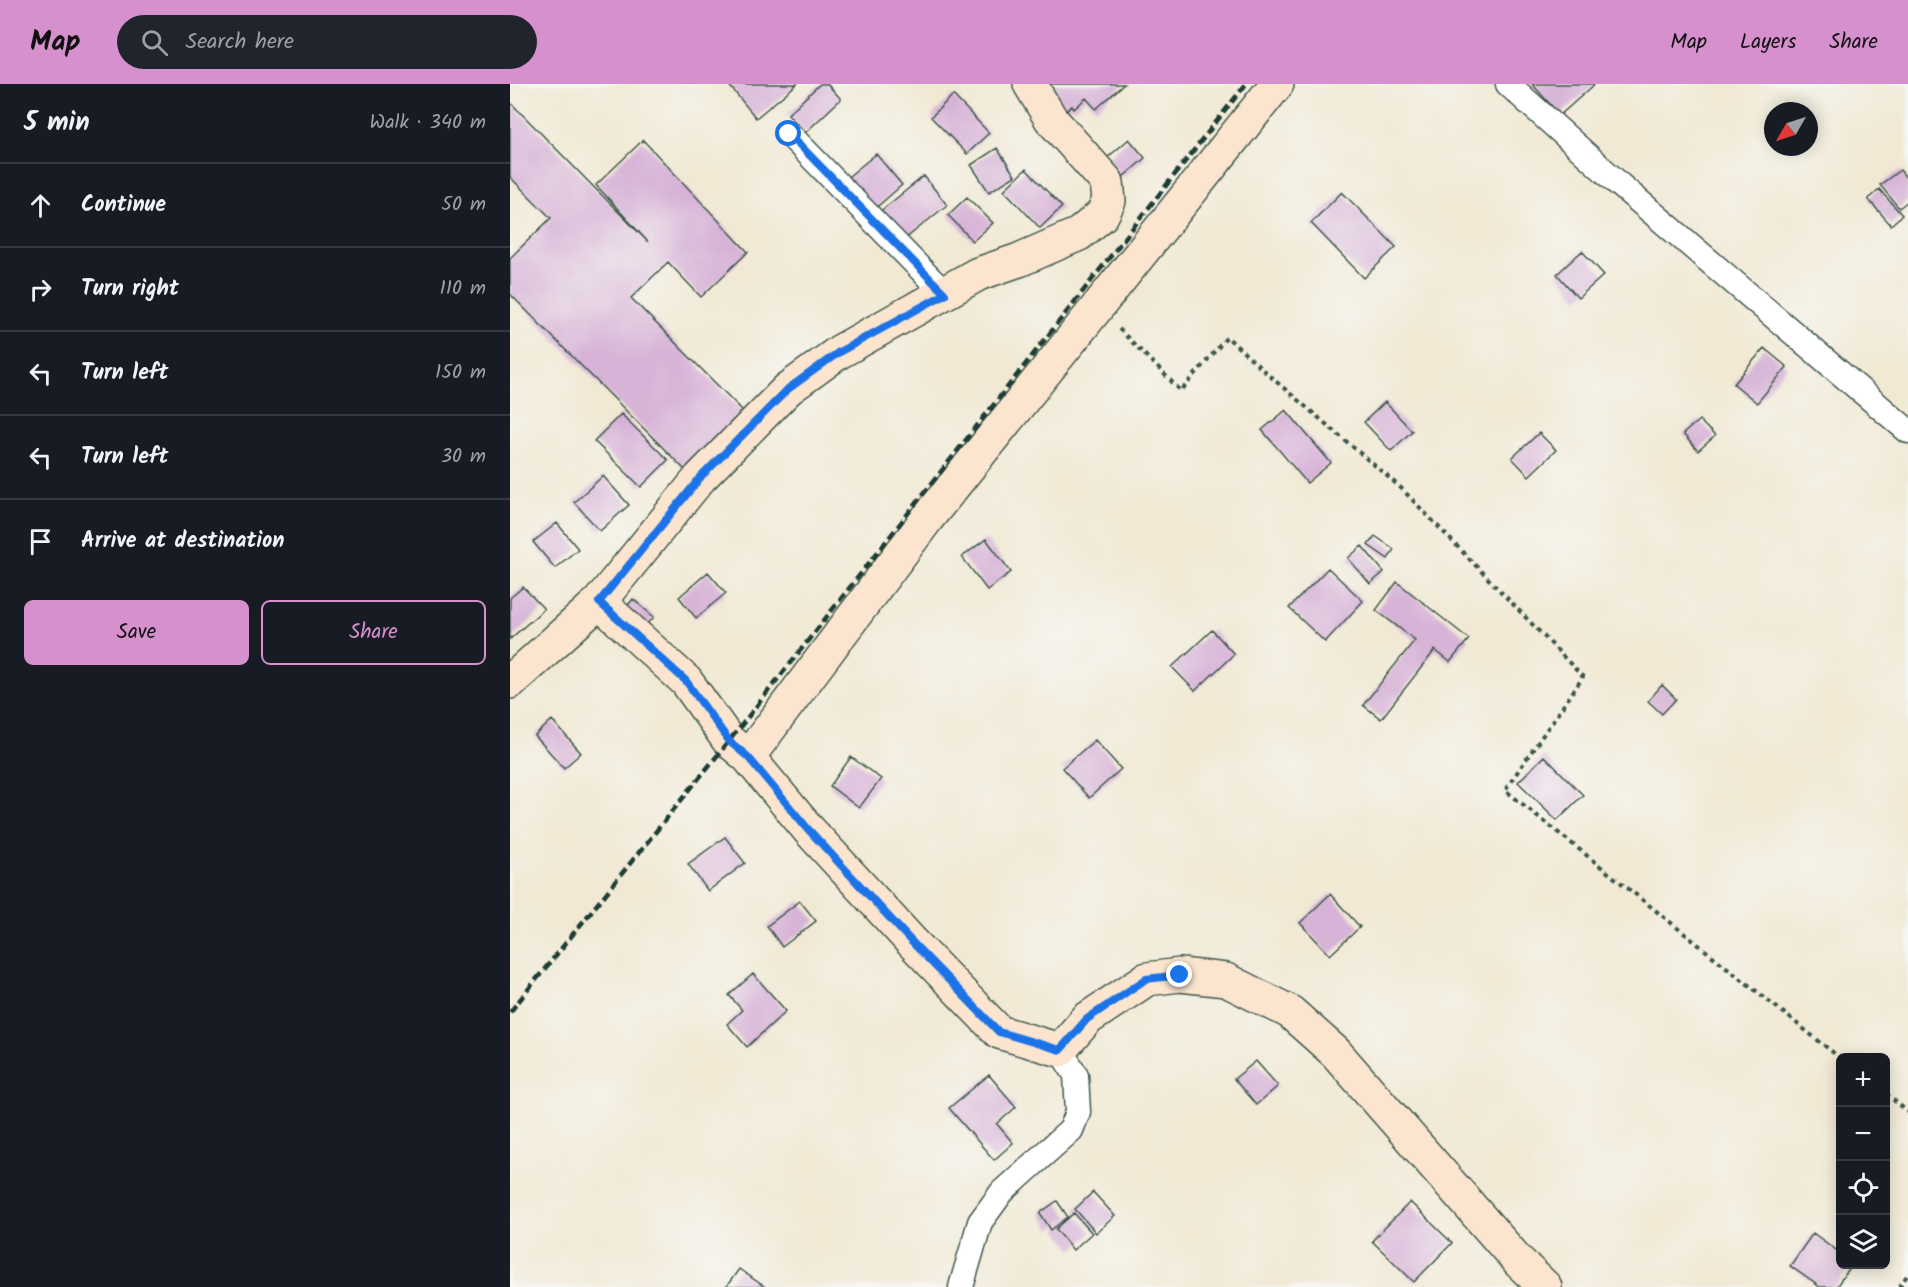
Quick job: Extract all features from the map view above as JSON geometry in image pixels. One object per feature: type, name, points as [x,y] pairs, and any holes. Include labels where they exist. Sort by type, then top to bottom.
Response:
[{"type":"street","points":[[510,682],[599,602],[700,478],[788,389],[839,352],[978,274],[1019,260],[1079,234],[1102,215],[1109,201],[1107,182],[1051,119],[1030,84]]},
{"type":"street","points":[[748,757],[927,520],[1277,84]]},
{"type":"street","points":[[1508,84],[1620,186],[1908,431]]},
{"type":"street","points":[[789,134],[945,294]]},
{"type":"street","points":[[599,602],[686,681],[729,741],[748,757],[832,855],[999,1032],[1060,1050],[1076,1075],[1078,1112],[1071,1130],[1002,1192],[980,1222],[961,1287]]},
{"type":"street","points":[[1060,1050],[1087,1019],[1146,979],[1180,975],[1226,980],[1290,1012],[1336,1053],[1510,1252],[1545,1287]]},
{"type":"path","points":[[1097,307],[1181,391],[1227,337],[1401,488],[1583,676],[1505,790],[1836,1055]]},
{"type":"path","points":[[1890,1097],[1908,1112]]},
{"type":"path","points":[[1899,1287],[1908,1274]]},
{"type":"building","points":[[728,84],[797,84],[756,118]]},
{"type":"building","points":[[820,84],[827,84],[841,99],[805,133],[788,114]]},
{"type":"building","points":[[1035,84],[1124,84],[1096,109],[1086,98],[1074,109],[1072,106],[1062,115]]},
{"type":"building","points":[[1532,84],[1595,84],[1560,115]]},
{"type":"building","points":[[953,95],[989,133],[967,154],[931,117]]},
{"type":"building","points":[[510,102],[648,242],[596,185],[643,140],[748,252],[701,297],[668,262],[631,298],[744,412],[685,470],[510,294],[510,258],[551,218],[510,177]]},
{"type":"building","points":[[1129,139],[1145,158],[1123,177],[1107,158]]},
{"type":"building","points":[[997,148],[1015,176],[989,192],[971,165]]},
{"type":"building","points":[[876,154],[902,185],[870,213],[843,181]]},
{"type":"building","points":[[1026,169],[1062,207],[1040,228],[1004,190]]},
{"type":"building","points":[[1900,170],[1908,180],[1908,201],[1899,208],[1880,185]]},
{"type":"building","points":[[924,176],[947,205],[900,243],[877,214]]},
{"type":"building","points":[[1879,189],[1902,215],[1891,225],[1868,199]]},
{"type":"building","points":[[1342,192],[1396,247],[1364,278],[1311,223]]},
{"type":"building","points":[[967,197],[993,223],[973,241],[948,215]]},
{"type":"building","points":[[1582,251],[1604,275],[1578,298],[1557,274]]},
{"type":"building","points":[[1764,348],[1787,367],[1757,403],[1734,384]]},
{"type":"building","points":[[1385,402],[1412,431],[1391,451],[1364,422]]},
{"type":"building","points":[[1286,410],[1331,463],[1307,483],[1262,430]]},
{"type":"building","points":[[621,414],[668,460],[641,487],[594,441]]},
{"type":"building","points":[[1699,420],[1715,436],[1698,451],[1683,434]]},
{"type":"building","points":[[1539,433],[1556,450],[1529,476],[1512,458]]},
{"type":"building","points":[[603,476],[629,505],[600,531],[574,502]]},
{"type":"building","points":[[557,523],[578,549],[555,568],[533,542]]},
{"type":"building","points":[[1375,536],[1394,549],[1388,559],[1368,545]]},
{"type":"building","points":[[986,539],[1011,572],[987,590],[962,557]]},
{"type":"building","points":[[1362,546],[1384,572],[1370,584],[1348,558]]},
{"type":"building","points":[[1328,568],[1363,601],[1325,642],[1289,608]]},
{"type":"building","points":[[708,572],[726,593],[696,618],[679,597]]},
{"type":"building","points":[[1397,582],[1469,639],[1450,662],[1435,650],[1381,719],[1363,705],[1415,640],[1376,610]]},
{"type":"building","points":[[523,587],[544,609],[510,639],[510,598]]},
{"type":"building","points":[[633,599],[654,617],[643,629],[623,611]]},
{"type":"building","points":[[1212,630],[1234,654],[1195,691],[1172,667]]},
{"type":"building","points":[[1662,685],[1676,699],[1662,714],[1648,701]]},
{"type":"building","points":[[552,720],[581,753],[564,768],[535,736]]},
{"type":"building","points":[[1095,740],[1121,769],[1089,798],[1062,768]]},
{"type":"building","points":[[1544,756],[1583,795],[1557,820],[1518,782]]},
{"type":"building","points":[[851,757],[881,779],[859,808],[830,786]]},
{"type":"building","points":[[725,837],[745,863],[708,891],[688,864]]},
{"type":"building","points":[[1330,894],[1360,927],[1330,955],[1300,923]]},
{"type":"building","points":[[800,901],[816,921],[782,947],[767,926]]},
{"type":"building","points":[[753,974],[786,1011],[747,1047],[727,1024],[742,1010],[729,995]]},
{"type":"building","points":[[1256,1061],[1278,1086],[1256,1105],[1234,1079]]},
{"type":"building","points":[[989,1075],[1016,1107],[997,1124],[1013,1143],[994,1160],[949,1108]]},
{"type":"building","points":[[1093,1192],[1115,1216],[1096,1233],[1075,1209]]},
{"type":"building","points":[[1057,1201],[1068,1217],[1051,1230],[1040,1213]]},
{"type":"building","points":[[1410,1202],[1452,1243],[1414,1282],[1372,1241]]},
{"type":"building","points":[[1074,1213],[1092,1233],[1073,1250],[1056,1229]]},
{"type":"building","points":[[1813,1233],[1836,1250],[1836,1269],[1849,1269],[1836,1287],[1820,1287],[1790,1266]]},
{"type":"building","points":[[739,1269],[765,1287],[726,1287]]},
{"type":"railway","points":[[510,1012],[729,741],[1246,84]]},
{"type":"route","points":[[789,134],[945,294],[839,352],[788,389],[700,478],[599,602],[686,681],[729,741],[748,757],[808,829],[999,1032],[1060,1050],[1087,1019],[1146,979],[1180,975]]}]
